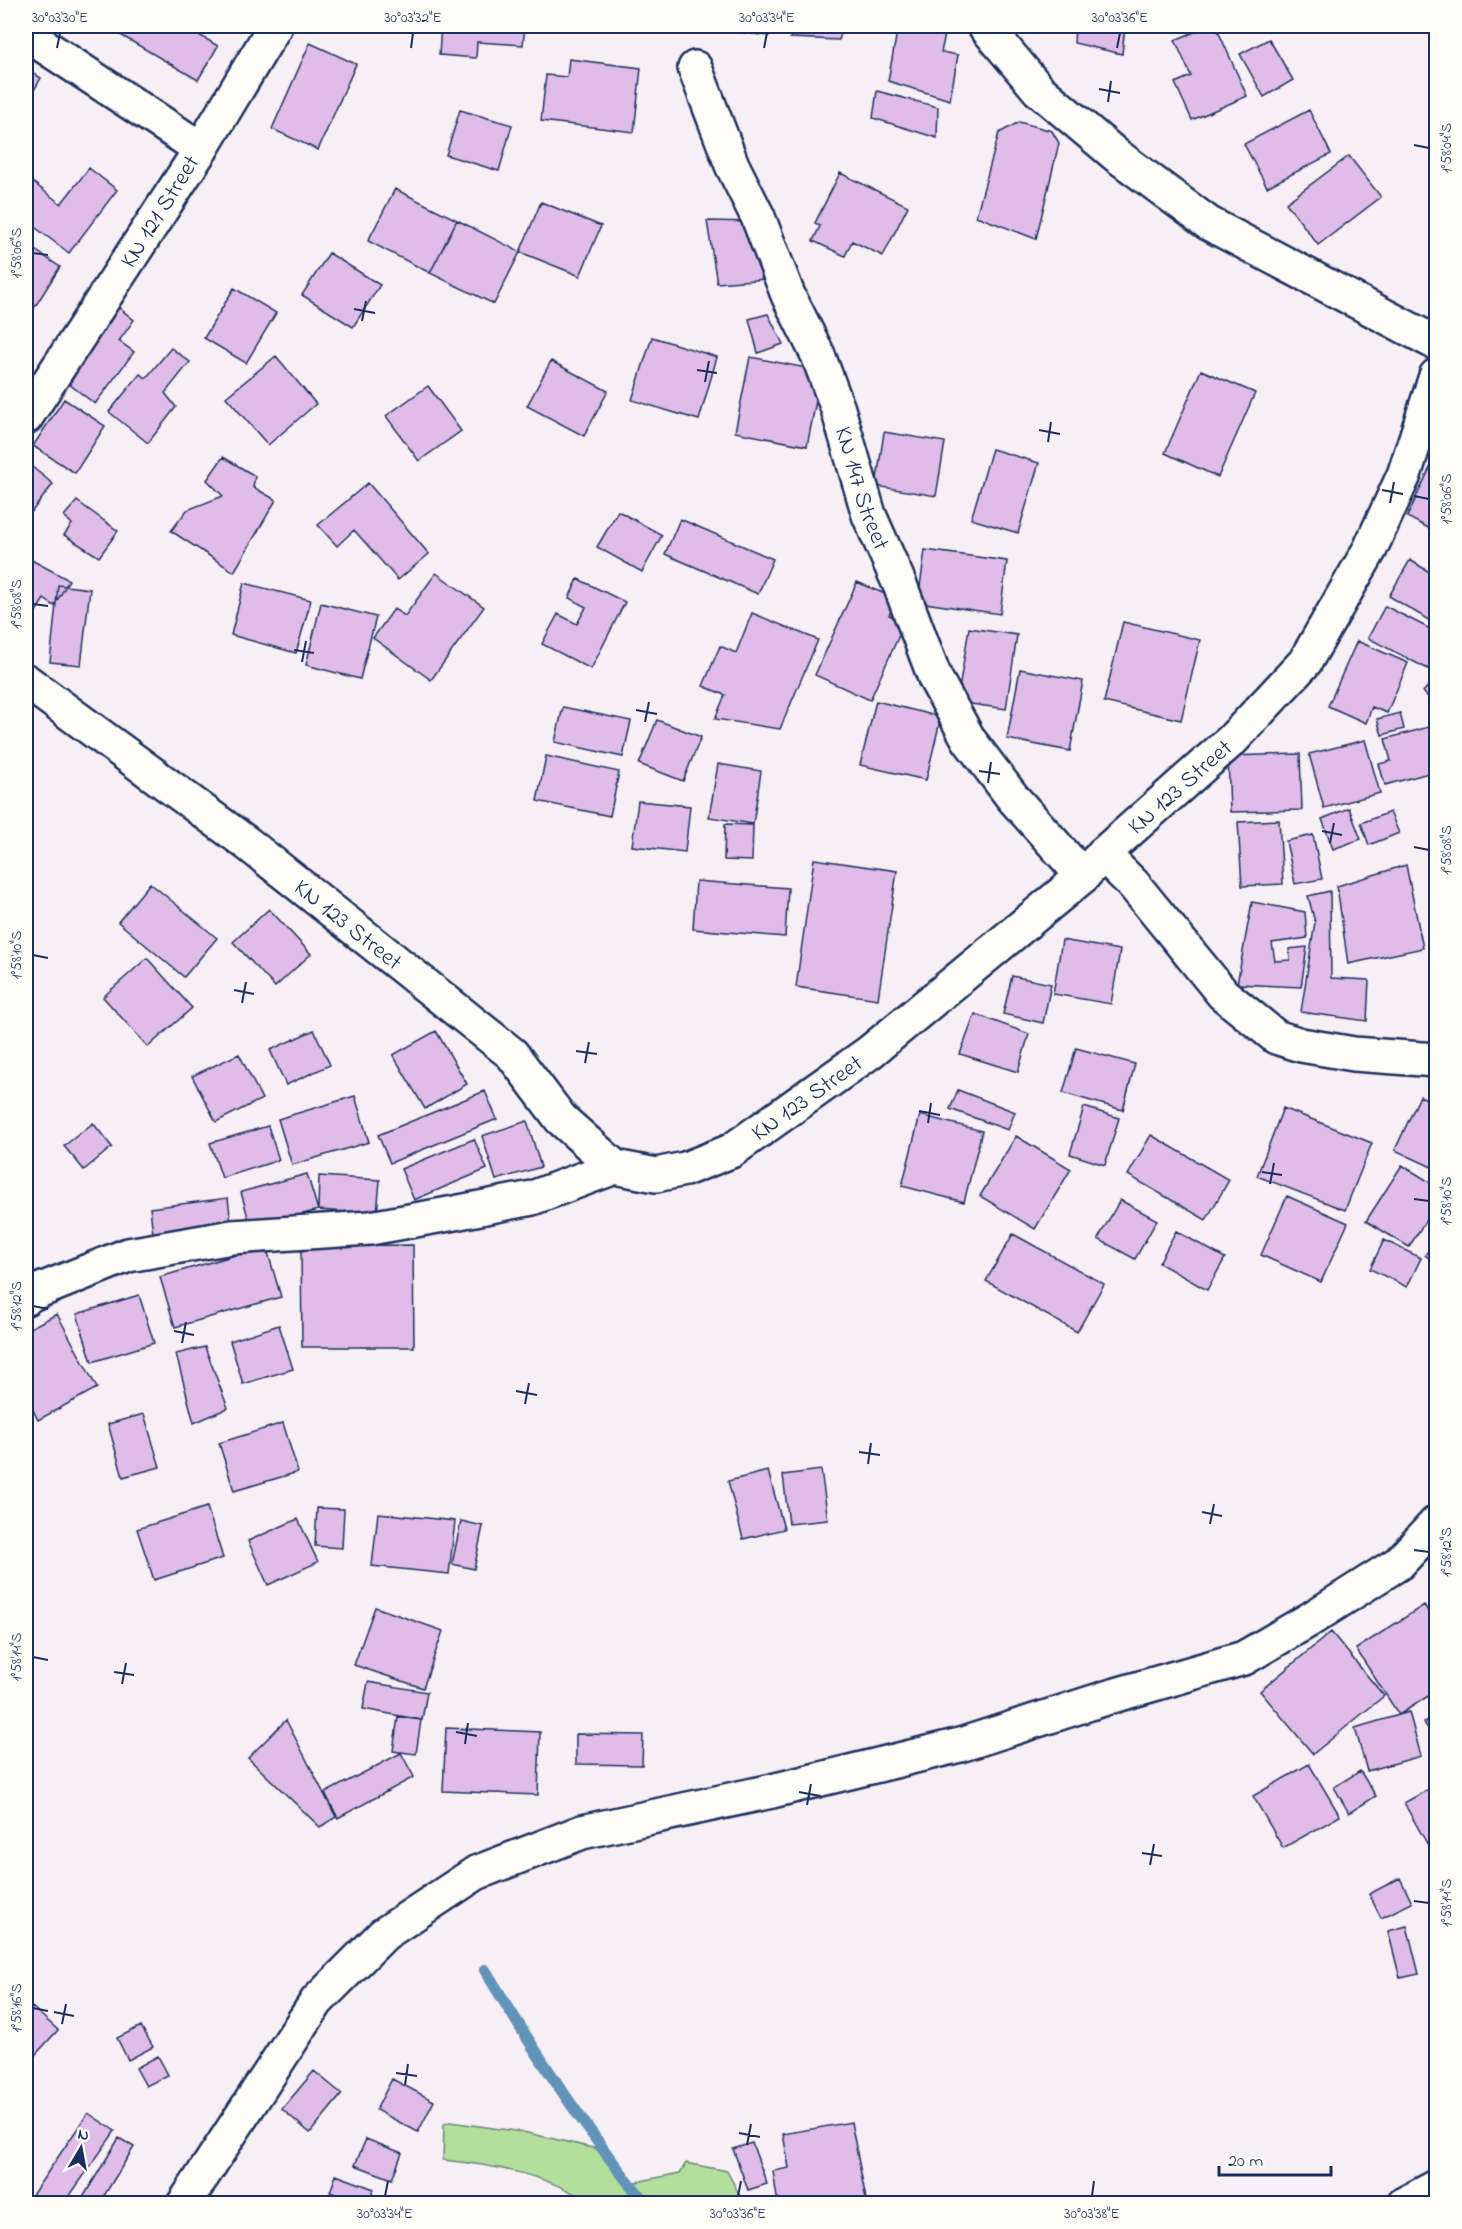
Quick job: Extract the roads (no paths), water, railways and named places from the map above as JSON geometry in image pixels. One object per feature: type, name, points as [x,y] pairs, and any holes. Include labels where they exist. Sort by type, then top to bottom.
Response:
[{"type":"street","points":[[201,149],[275,26]]},
{"type":"street","points":[[985,26],[1039,90],[1116,154],[1208,223],[1437,343]]},
{"type":"street","name":"KN 121 Street","points":[[26,34],[201,149],[26,417]]},
{"type":"street","name":"KN 147 Street","points":[[694,68],[732,165],[758,217],[788,295],[818,355],[838,409],[869,515],[900,585],[936,678],[969,740],[1013,798],[1093,865],[1134,885],[1222,994],[1276,1037],[1301,1046],[1354,1054],[1437,1059]]},
{"type":"street","name":"KN 123 Street","points":[[26,681],[248,844],[513,1054],[561,1119],[615,1167],[656,1174],[685,1170],[731,1151],[870,1052],[1093,865],[1233,739],[1305,662],[1370,549],[1404,475],[1437,376]]},
{"type":"street","points":[[26,1298],[128,1255],[232,1237],[370,1228],[449,1214],[532,1198],[615,1167]]},
{"type":"street","points":[[184,2204],[317,2001],[384,1934],[476,1873],[582,1832],[772,1791],[960,1745],[1109,1697],[1244,1658],[1399,1563],[1437,1523]]},
{"type":"street","points":[[1404,2204],[1437,2187]]},
{"type":"waterway","points":[[485,1970],[564,2095],[612,2162],[647,2204]]}]
